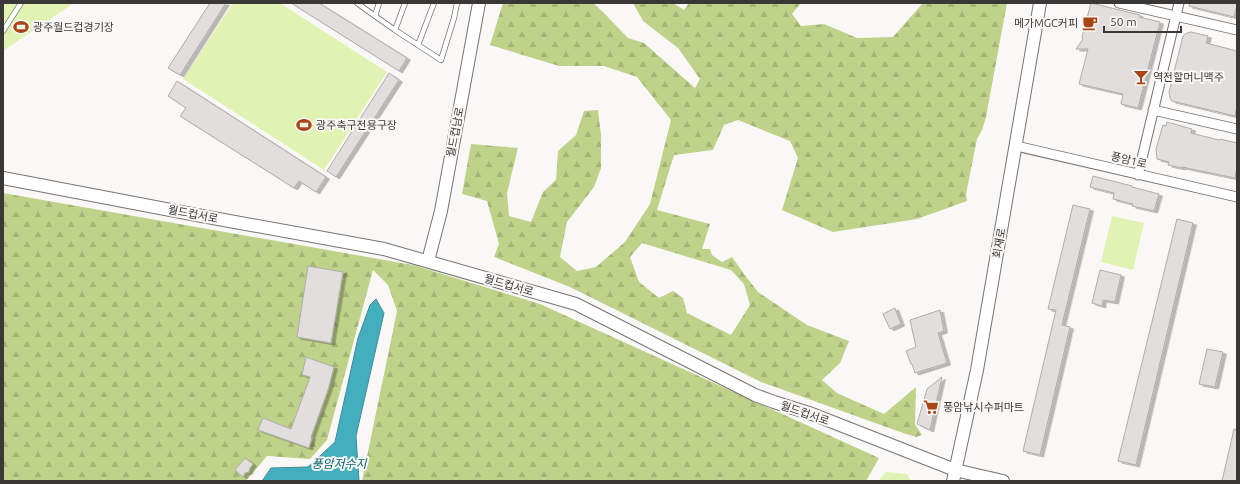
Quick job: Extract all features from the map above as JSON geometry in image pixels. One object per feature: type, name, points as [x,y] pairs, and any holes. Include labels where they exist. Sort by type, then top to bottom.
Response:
[{"type":"street","name":"월드컵남로","points":[[428,261],[441,211],[480,3]]},
{"type":"street","name":"회재로","points":[[954,475],[977,370],[1040,3]]},
{"type":"street","points":[[1120,3],[1237,30]]},
{"type":"street","points":[[1138,175],[1179,3]]},
{"type":"street","points":[[1153,110],[1237,129]]},
{"type":"street","name":"풍암1로","points":[[1016,146],[1237,197]]},
{"type":"street","name":"월드컵서로","points":[[3,178],[202,216],[384,248],[576,304],[755,395],[812,414],[878,440],[954,475],[1003,481]]},
{"type":"lane","points":[[3,31],[21,3]]},
{"type":"lane","points":[[357,3],[441,60],[457,3]]},
{"type":"lane","points":[[375,16],[379,3]]},
{"type":"lane","points":[[395,30],[405,3]]},
{"type":"lane","points":[[418,45],[434,3]]},
{"type":"green space","name":"광주월드컵경기장","points":[[3,3],[74,3],[3,50]]},
{"type":"green space","name":"광주축구전용구장","points":[[233,3],[280,3],[387,72],[324,170],[183,79]]},
{"type":"green space","points":[[503,3],[593,3],[628,38],[644,43],[695,88],[700,79],[678,48],[643,21],[633,3],[673,3],[684,10],[689,3],[801,3],[792,14],[801,26],[824,24],[857,38],[893,37],[923,3],[1007,3],[986,117],[982,130],[977,139],[966,194],[967,201],[917,219],[833,232],[782,210],[798,158],[790,141],[738,120],[724,125],[713,150],[674,155],[657,210],[710,224],[702,249],[710,249],[712,255],[722,262],[732,257],[758,292],[807,325],[849,341],[840,363],[822,380],[837,393],[884,414],[916,387],[915,424],[922,435],[916,437],[903,433],[761,382],[570,287],[494,257],[499,244],[487,201],[462,194],[471,144],[518,148],[507,193],[509,216],[531,222],[543,192],[556,180],[558,151],[576,135],[584,111],[598,110],[601,135],[601,168],[594,187],[567,222],[560,257],[577,271],[596,267],[625,242],[650,204],[671,120],[637,77],[604,66],[559,66],[490,45]],"holes":[[[642,243],[731,270],[744,284],[750,305],[731,335],[687,313],[683,298],[673,291],[659,298],[639,282],[630,257]]]},
{"type":"green space","points":[[3,193],[413,265],[540,304],[879,458],[866,481],[362,481],[397,311],[388,285],[373,270],[327,440],[310,459],[267,456],[246,481],[3,481]]},
{"type":"green space","points":[[1112,216],[1144,223],[1133,270],[1101,262]]},
{"type":"green space","points":[[886,472],[907,474],[911,481],[878,481]]},
{"type":"water","name":"풍암저수지","points":[[376,299],[384,313],[356,436],[359,481],[262,481],[271,468],[308,467],[335,442],[358,338],[370,305]]},
{"type":"building","points":[[210,3],[226,3],[180,75],[168,68]]},
{"type":"building","points":[[291,3],[319,3],[407,58],[399,71]]},
{"type":"building","points":[[1091,3],[1140,15],[1139,17],[1160,22],[1138,108],[1121,104],[1123,94],[1079,84],[1088,49],[1076,49],[1083,39],[1082,37]]},
{"type":"building","points":[[1190,3],[1237,3],[1237,5],[1234,17],[1189,6]]},
{"type":"building","points":[[1191,32],[1208,36],[1206,43],[1237,51],[1237,106],[1235,116],[1172,101],[1170,98],[1169,92],[1183,36]]},
{"type":"building","points":[[389,73],[399,80],[336,177],[327,171]]},
{"type":"building","points":[[177,81],[326,177],[316,192],[299,181],[294,188],[180,116],[186,108],[168,96]]},
{"type":"building","points":[[1167,122],[1192,129],[1191,133],[1237,143],[1237,167],[1235,178],[1168,165],[1169,162],[1157,159],[1156,149],[1163,125],[1166,126]]},
{"type":"building","points":[[1093,176],[1159,194],[1154,211],[1132,206],[1133,204],[1113,199],[1114,193],[1090,187]]},
{"type":"building","points":[[1073,205],[1090,209],[1062,325],[1070,327],[1040,455],[1023,451],[1056,310],[1048,309]]},
{"type":"building","points":[[1177,219],[1193,223],[1136,465],[1118,461]]},
{"type":"building","points":[[308,266],[343,272],[331,343],[297,337]]},
{"type":"building","points":[[1100,270],[1121,275],[1115,302],[1103,300],[1102,306],[1092,303]]},
{"type":"building","points":[[895,308],[901,324],[890,329],[883,314]]},
{"type":"building","points":[[940,310],[944,331],[938,333],[947,363],[915,373],[906,351],[916,347],[910,320]]},
{"type":"building","points":[[1207,349],[1223,352],[1215,387],[1199,384]]},
{"type":"building","points":[[306,357],[334,367],[328,390],[311,437],[309,448],[258,430],[263,418],[291,429],[310,377],[302,375]]},
{"type":"building","points":[[942,377],[930,430],[917,424],[927,389]]},
{"type":"building","points":[[1234,429],[1237,430],[1237,481],[1222,481]]},
{"type":"building","points":[[245,458],[253,464],[249,472],[245,473],[243,477],[235,470]]},
{"type":"place","name":"메가MGC커피","points":[[1090,23]]},
{"type":"place","name":"광주월드컵경기장","points":[[21,27]]},
{"type":"place","name":"역전할머니맥주","points":[[1141,77]]},
{"type":"place","name":"광주축구전용구장","points":[[304,125]]},
{"type":"place","name":"풍암낚시수퍼마트","points":[[931,407]]}]
